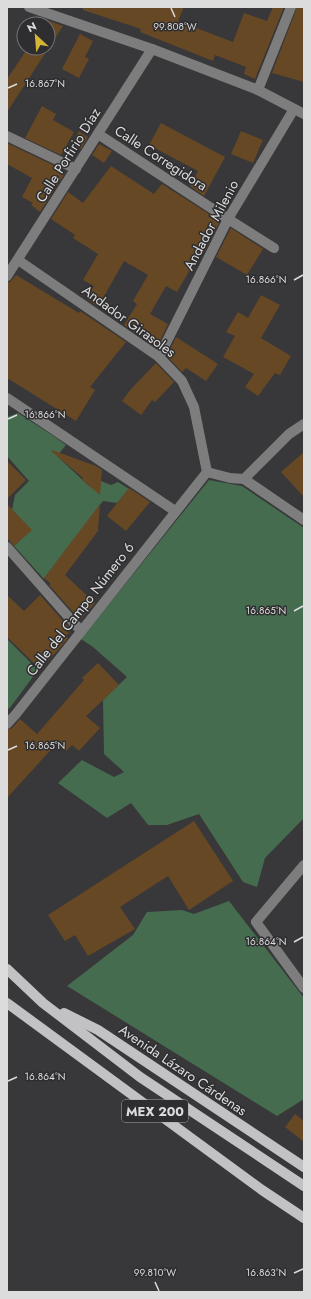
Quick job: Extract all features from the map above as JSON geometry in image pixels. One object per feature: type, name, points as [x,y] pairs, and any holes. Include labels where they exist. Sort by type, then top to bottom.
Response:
[{"type":"main road","name":"Avenida Lázaro Cárdenas","points":[[7,969],[43,1002],[140,1077],[304,1186]]},
{"type":"main road","name":"Avenida Lázaro Cárdenas","points":[[43,1002],[98,1030],[304,1167]]},
{"type":"main road","name":"MEX 200","points":[[7,1003],[262,1190],[304,1218]]},
{"type":"street","points":[[29,7],[152,49],[258,90],[304,114]]},
{"type":"street","points":[[258,90],[291,7]]},
{"type":"street","name":"Calle Porfirio Díaz","points":[[7,276],[152,49]]},
{"type":"street","name":"Andador Milenio","points":[[159,357],[228,220],[294,109]]},
{"type":"street","name":"Calle Corregidora","points":[[98,134],[228,220],[274,248]]},
{"type":"street","points":[[7,136],[76,169]]},
{"type":"street","name":"Andador Girasoles","points":[[18,260],[159,357],[182,381],[194,407],[207,472]]},
{"type":"street","points":[[7,398],[175,511]]},
{"type":"street","points":[[244,479],[289,434],[304,424]]},
{"type":"street","points":[[207,472],[230,478],[244,479],[304,520]]},
{"type":"street","name":"Calle del Campo Número 6","points":[[7,724],[207,472]]},
{"type":"street","points":[[7,547],[81,631]]},
{"type":"street","points":[[304,865],[256,922],[304,988]]},
{"type":"green space","points":[[18,413],[66,445],[57,456],[89,486],[101,481],[111,485],[118,482],[129,489],[117,503],[103,501],[44,579],[14,546],[31,530],[12,510],[15,495],[29,481],[7,456],[7,417]]},
{"type":"green space","points":[[209,480],[242,486],[304,528],[304,818],[265,858],[257,887],[243,882],[199,814],[167,825],[148,825],[131,803],[107,818],[58,783],[82,760],[114,777],[124,772],[104,754],[103,700],[127,677],[93,647],[81,639]]},
{"type":"green space","points":[[7,639],[38,670],[9,709],[7,707]]},
{"type":"green space","points":[[229,901],[304,998],[304,1099],[277,1116],[67,986],[133,935],[147,912],[182,910],[194,914]]},
{"type":"building","points":[[83,7],[184,7],[178,21],[233,42],[244,13],[267,21],[273,7],[284,7],[255,79],[244,74],[246,67],[215,55],[213,61],[140,32],[141,29],[83,10]]},
{"type":"building","points":[[297,7],[304,7],[304,82],[272,73]]},
{"type":"building","points":[[56,23],[63,26],[56,37]]},
{"type":"building","points":[[80,34],[93,41],[85,57],[89,59],[79,78],[62,69]]},
{"type":"building","points":[[23,56],[43,56],[7,112],[7,79]]},
{"type":"building","points":[[42,106],[56,114],[53,120],[74,132],[61,155],[25,138]]},
{"type":"building","points":[[161,123],[225,157],[204,196],[190,186],[198,171],[149,145]]},
{"type":"building","points":[[79,131],[88,137],[81,149],[72,144]]},
{"type":"building","points":[[241,131],[263,140],[253,163],[231,154]]},
{"type":"building","points":[[7,143],[55,166],[65,173],[40,212],[31,205],[33,203],[22,197],[32,178],[7,164]]},
{"type":"building","points":[[99,144],[112,151],[104,163],[92,155]]},
{"type":"building","points":[[111,166],[154,194],[162,184],[220,221],[205,251],[202,249],[177,292],[166,286],[150,314],[168,324],[157,347],[124,325],[137,304],[133,301],[148,275],[124,261],[98,307],[87,299],[94,286],[83,280],[98,254],[73,238],[75,235],[51,219],[68,192],[83,203]]},
{"type":"building","points":[[231,228],[263,249],[247,275],[216,257]]},
{"type":"building","points":[[16,275],[79,313],[80,311],[126,342],[90,387],[95,390],[76,421],[7,378],[7,282],[10,282]]},
{"type":"building","points":[[261,295],[280,305],[261,338],[291,356],[280,375],[275,373],[258,396],[245,387],[254,374],[223,357],[235,336],[226,332],[238,312],[248,318]]},
{"type":"building","points":[[176,337],[218,364],[206,381],[186,368],[182,372],[167,356]]},
{"type":"building","points":[[156,363],[174,382],[155,402],[152,400],[141,415],[122,401],[131,389]]},
{"type":"building","points":[[52,450],[96,466],[102,470],[100,495],[82,480],[83,478],[51,451]]},
{"type":"building","points":[[304,452],[304,497],[281,472]]},
{"type":"building","points":[[7,461],[26,480],[7,499]]},
{"type":"building","points":[[129,488],[150,502],[126,531],[107,516]]},
{"type":"building","points":[[7,504],[32,530],[14,546],[7,538]]},
{"type":"building","points":[[100,504],[98,531],[65,575],[95,603],[80,620],[49,585],[51,584],[44,578]]},
{"type":"building","points":[[7,595],[24,611],[40,595],[71,630],[66,636],[68,638],[40,669],[7,637]]},
{"type":"building","points":[[98,663],[119,685],[86,716],[100,728],[79,751],[72,745],[66,751],[57,743],[7,798],[7,730],[12,728],[20,719],[37,734],[84,680],[82,678]]},
{"type":"building","points":[[194,821],[233,881],[189,910],[168,876],[120,907],[135,929],[88,956],[75,935],[65,941],[48,915]]},
{"type":"building","points":[[295,1114],[304,1121],[304,1142],[285,1127]]}]
